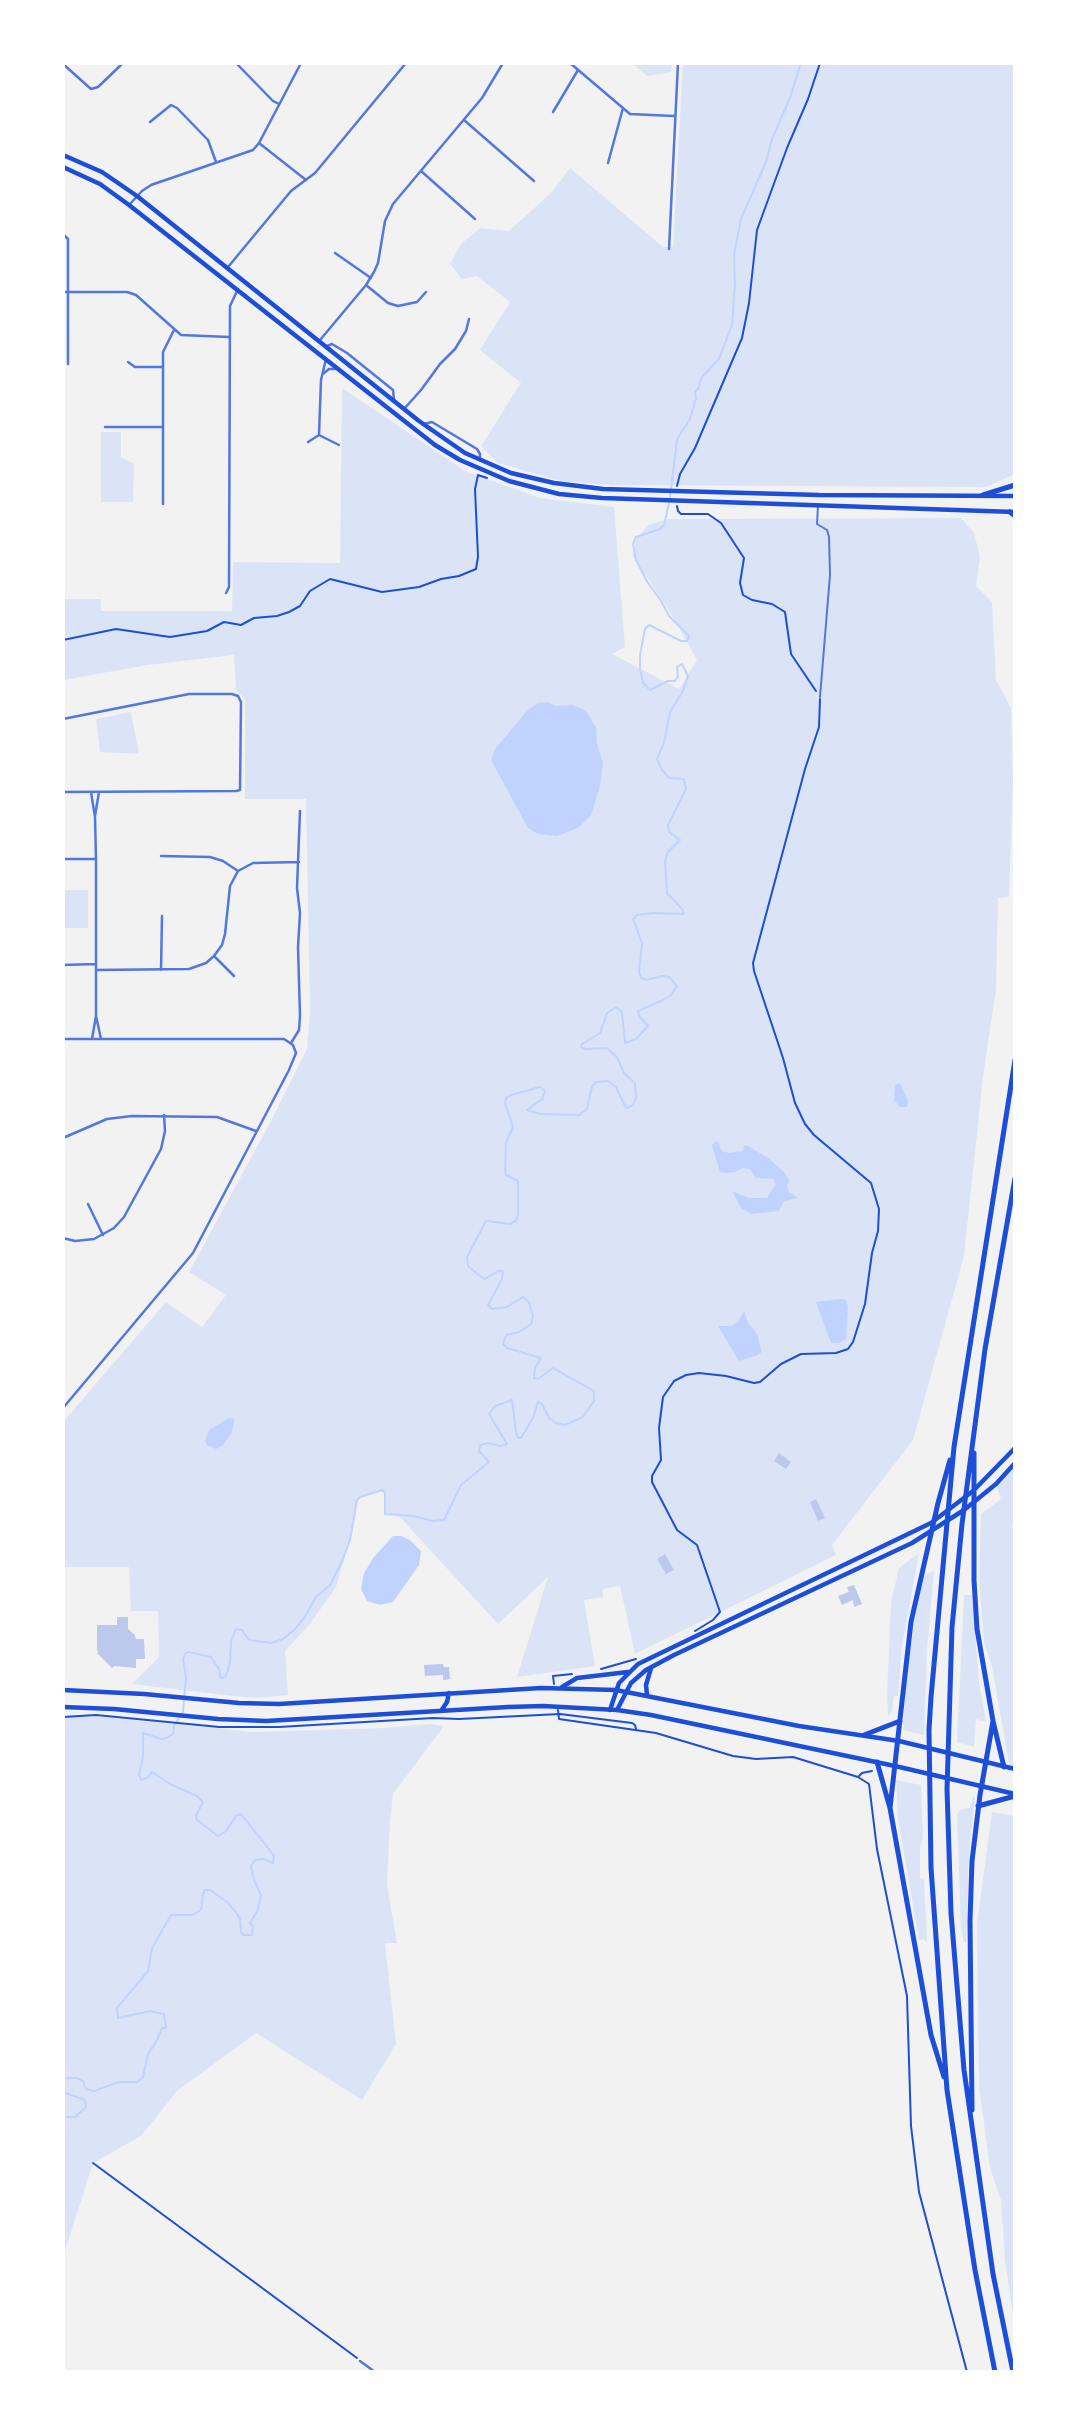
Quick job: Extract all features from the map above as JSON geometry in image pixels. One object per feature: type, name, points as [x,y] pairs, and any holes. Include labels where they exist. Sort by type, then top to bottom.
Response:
[{"type":"highway","points":[[983,495],[1015,485]]},
{"type":"highway","points":[[995,2372],[975,2270],[947,2090],[934,1935],[929,1731],[954,1447],[1015,1060]]},
{"type":"highway","points":[[1013,2372],[993,2274],[964,2070],[955,1978],[947,1735],[952,1627],[968,1473],[974,1447],[985,1349],[1015,1178]]},
{"type":"highway","points":[[890,1808],[908,1642],[938,1503],[954,1447]]},
{"type":"highway","points":[[974,1447],[974,1580],[977,1629],[1004,1767]]},
{"type":"highway","points":[[864,1735],[900,1721]]},
{"type":"highway","points":[[972,2124],[970,1921],[973,1852],[993,1721]]},
{"type":"highway","points":[[877,1762],[890,1808],[931,2035],[947,2090]]},
{"type":"highway","points":[[978,1806],[1015,1795]]},
{"type":"main road","points":[[63,155],[102,172],[137,195],[424,424],[465,453],[511,473],[569,486],[678,492],[1015,496]]},
{"type":"main road","points":[[63,167],[100,184],[129,205],[435,445],[509,481],[559,494],[602,499],[818,504],[1013,513]]},
{"type":"main road","points":[[312,349],[320,340]]},
{"type":"main road","points":[[477,467],[480,460]]},
{"type":"main road","points":[[818,504],[819,495]]},
{"type":"main road","points":[[610,1710],[616,1690],[629,1671],[647,1658],[884,1547],[931,1522],[973,1491],[1015,1448]]},
{"type":"main road","points":[[617,1710],[636,1677],[651,1667],[876,1562],[927,1535],[982,1496],[1015,1463]]},
{"type":"main road","points":[[730,1619],[733,1628]]},
{"type":"main road","points":[[647,1695],[646,1685],[651,1667]]},
{"type":"main road","points":[[562,1687],[577,1678],[629,1671]]},
{"type":"main road","points":[[63,1690],[203,1701],[295,1704],[562,1687],[616,1690],[799,1726],[899,1741],[1015,1769]]},
{"type":"main road","points":[[441,1711],[449,1693]]},
{"type":"main road","points":[[63,1707],[218,1719],[284,1721],[543,1706],[617,1710],[877,1762],[1015,1795]]},
{"type":"street","points":[[63,64],[90,89],[98,87],[123,63]]},
{"type":"street","points":[[236,63],[279,104]]},
{"type":"street","points":[[129,205],[151,185],[253,149],[259,144],[301,63]]},
{"type":"street","points":[[228,267],[291,191],[315,173],[406,63]]},
{"type":"street","points":[[320,340],[371,278],[378,263],[388,212],[482,98],[503,63]]},
{"type":"street","points":[[570,63],[629,114],[675,116]]},
{"type":"street","points":[[669,249],[678,63]]},
{"type":"street","points":[[553,113],[578,70]]},
{"type":"street","points":[[150,122],[171,105],[177,108],[208,140],[216,163]]},
{"type":"street","points":[[608,163],[623,108]]},
{"type":"street","points":[[464,120],[534,181]]},
{"type":"street","points":[[259,144],[306,180]]},
{"type":"street","points":[[421,171],[475,219]]},
{"type":"street","points":[[63,234],[68,239],[65,292],[68,364]]},
{"type":"street","points":[[335,253],[371,278]]},
{"type":"street","points":[[366,285],[388,303],[398,306],[417,302],[426,292]]},
{"type":"street","points":[[226,593],[229,587],[230,306],[238,289]]},
{"type":"street","points":[[65,292],[127,292],[136,295],[174,330],[186,337],[229,337]]},
{"type":"street","points":[[404,409],[455,349],[466,331],[468,319]]},
{"type":"street","points":[[163,504],[163,366],[165,345],[174,330]]},
{"type":"street","points":[[319,435],[322,376],[326,359]]},
{"type":"street","points":[[128,362],[135,367],[163,366]]},
{"type":"street","points":[[322,376],[329,369],[338,369]]},
{"type":"street","points":[[424,424],[432,422],[477,449],[480,460]]},
{"type":"street","points":[[105,427],[162,427]]},
{"type":"street","points":[[308,442],[319,435]]},
{"type":"street","points":[[319,435],[339,445]]},
{"type":"street","points":[[63,719],[189,694],[236,695],[241,702],[240,790],[63,792]]},
{"type":"street","points":[[91,792],[95,817],[96,859],[96,1016],[92,1039]]},
{"type":"street","points":[[95,817],[99,792]]},
{"type":"street","points":[[291,1043],[300,1026],[300,913],[297,888],[300,811]]},
{"type":"street","points":[[161,856],[210,857],[223,860],[238,871]]},
{"type":"street","points":[[63,859],[96,859]]},
{"type":"street","points":[[96,970],[189,969],[206,963],[222,945],[230,886],[238,871],[253,863],[299,862]]},
{"type":"street","points":[[161,970],[162,916]]},
{"type":"street","points":[[214,957],[234,976]]},
{"type":"street","points":[[63,965],[96,964]]},
{"type":"street","points":[[96,1016],[101,1039]]},
{"type":"street","points":[[63,1039],[282,1039],[291,1043],[295,1051],[293,1062],[193,1253],[63,1408]]},
{"type":"street","points":[[63,1137],[107,1119],[164,1115],[217,1117],[257,1132]]},
{"type":"street","points":[[63,1238],[84,1241],[103,1236],[124,1217],[160,1149],[165,1131],[164,1115]]},
{"type":"street","points":[[88,1204],[103,1236]]},
{"type":"street","points":[[360,2361],[374,2372]]},
{"type":"lane","points":[[818,504],[817,524],[825,528],[829,537],[830,575],[820,697]]},
{"type":"path","points":[[678,492],[680,474],[695,448],[742,338],[749,303],[757,230],[820,63]]},
{"type":"path","points":[[63,640],[116,629],[170,637],[207,631],[224,622],[241,625],[254,618],[289,612],[300,606],[310,591],[330,579],[382,592],[419,587],[459,576],[476,569],[478,557],[475,489],[478,475]]},
{"type":"path","points":[[678,502],[678,511],[681,514],[708,514],[721,523],[744,558],[740,583],[743,595],[752,600],[772,604],[785,612],[791,654],[820,697],[818,727],[753,963],[794,1103],[814,1135],[871,1183],[879,1209],[878,1231],[865,1304],[853,1342],[848,1349],[836,1353],[814,1352],[793,1357],[760,1382],[754,1383],[726,1376],[686,1374],[674,1381],[663,1397],[659,1428],[661,1460],[652,1476],[652,1482],[677,1530],[697,1545],[720,1612],[713,1620],[691,1633]]},
{"type":"path","points":[[597,1671],[644,1655]]},
{"type":"path","points":[[555,1687],[554,1676],[572,1674]]},
{"type":"path","points":[[558,1708],[559,1719],[656,1733],[733,1756],[756,1759],[793,1757],[866,1780],[872,1792],[877,1849],[905,1981],[910,2036],[911,2126],[919,2192],[967,2372]]},
{"type":"path","points":[[63,1717],[96,1715],[195,1725],[279,1727],[560,1714],[632,1723],[635,1730]]},
{"type":"path","points":[[858,1777],[862,1773],[879,1771]]},
{"type":"path","points":[[93,2163],[360,2361]]},
{"type":"shaded area","points":[[632,63],[672,63],[671,72],[647,76]]},
{"type":"shaded area","points":[[683,63],[1015,63],[1015,474],[986,487],[610,485],[560,481],[498,463],[481,446],[521,383],[480,350],[510,302],[477,276],[462,279],[450,264],[461,244],[480,228],[509,231],[552,192],[570,168],[663,247],[673,247]]},
{"type":"shaded area","points":[[342,388],[465,471],[540,498],[614,507],[625,647],[612,654],[679,689],[697,660],[633,556],[636,539],[648,525],[668,519],[961,518],[974,533],[980,557],[976,586],[992,602],[996,680],[1011,708],[1013,782],[1009,897],[998,898],[996,989],[983,1077],[964,1256],[913,1440],[832,1545],[836,1555],[635,1654],[620,1586],[603,1589],[603,1597],[584,1600],[595,1666],[517,1677],[548,1577],[498,1624],[398,1515],[384,1513],[385,1493],[378,1490],[358,1498],[350,1540],[336,1587],[310,1624],[285,1651],[288,1695],[257,1698],[132,1684],[159,1657],[158,1611],[131,1611],[129,1567],[63,1567],[63,1422],[166,1302],[202,1327],[226,1295],[189,1272],[307,1049],[310,1010],[306,799],[245,799],[245,702],[236,690],[234,655],[148,665],[63,680],[63,599],[101,599],[101,611],[232,611],[233,562],[340,563]]},
{"type":"shaded area","points":[[101,432],[121,432],[121,457],[134,464],[133,502],[101,502]]},
{"type":"shaded area","points":[[131,712],[139,754],[100,752],[96,719]]},
{"type":"shaded area","points":[[63,890],[88,890],[88,928],[63,928]]},
{"type":"shaded area","points":[[1015,1463],[1015,1524],[1012,1525],[1015,1534],[1015,1769],[1010,1768],[992,1667],[984,1642],[979,1581],[981,1514],[1001,1499],[996,1484]]},
{"type":"shaded area","points":[[919,1553],[902,1646],[898,1696],[894,1696],[892,1711],[888,1717],[891,1602],[899,1568]]},
{"type":"shaded area","points":[[934,1570],[924,1735],[903,1730],[905,1694],[923,1577]]},
{"type":"shaded area","points":[[964,1595],[972,1595],[979,1683],[986,1722],[976,1719],[974,1747],[957,1742]]},
{"type":"shaded area","points":[[63,1717],[100,1717],[254,1732],[432,1724],[444,1726],[393,1794],[387,1885],[397,1943],[385,1943],[396,2044],[362,2100],[256,2033],[177,2091],[141,2136],[93,2163],[63,2257]]},
{"type":"shaded area","points":[[896,1780],[921,1785],[923,1838],[920,1846],[920,1878],[924,1879],[927,1943],[924,1939],[919,1940],[898,1819]]},
{"type":"shaded area","points":[[973,1797],[964,1942],[961,1929],[957,1815],[961,1809],[970,1808]]},
{"type":"shaded area","points":[[992,1812],[1015,1816],[1015,2329],[1005,2260],[1001,2200],[990,2168],[979,2086],[977,1924]]},
{"type":"water","points":[[547,702],[556,706],[573,705],[588,714],[596,728],[603,763],[600,786],[591,815],[578,828],[557,836],[538,834],[528,828],[491,760],[495,749],[528,710],[538,703]]},
{"type":"water","points":[[900,1083],[908,1101],[907,1107],[900,1107],[894,1100],[895,1085]]},
{"type":"water","points":[[716,1141],[722,1151],[743,1151],[744,1145],[768,1158],[784,1172],[790,1181],[787,1184],[788,1191],[798,1198],[784,1201],[779,1211],[751,1214],[741,1208],[732,1191],[749,1198],[767,1198],[776,1184],[773,1179],[756,1178],[750,1169],[720,1172],[712,1145]]},
{"type":"water","points":[[846,1300],[848,1307],[846,1339],[831,1343],[816,1302]]},
{"type":"water","points":[[744,1311],[748,1323],[757,1334],[762,1352],[739,1361],[718,1326],[731,1326],[738,1322]]},
{"type":"water","points":[[229,1418],[235,1419],[231,1434],[222,1446],[216,1449],[207,1445],[205,1441],[209,1430]]},
{"type":"water","points":[[393,1536],[410,1540],[421,1551],[419,1565],[393,1602],[380,1605],[367,1601],[361,1589],[364,1573]]},
{"type":"building","points":[[779,1453],[791,1462],[786,1469],[774,1461]]},
{"type":"building","points":[[816,1499],[825,1518],[818,1521],[810,1502]]},
{"type":"building","points":[[665,1554],[674,1570],[666,1574],[657,1559]]},
{"type":"building","points":[[854,1585],[862,1604],[854,1607],[853,1600],[842,1605],[838,1596],[849,1592],[847,1587]]},
{"type":"building","points":[[117,1617],[128,1617],[128,1629],[136,1639],[144,1639],[145,1659],[136,1659],[136,1668],[112,1668],[97,1653],[97,1625],[117,1625]]},
{"type":"building","points":[[443,1664],[444,1667],[449,1667],[450,1679],[443,1680],[443,1675],[425,1676],[424,1665]]},
{"type":"waterway","points":[[670,498],[677,439],[690,419],[695,392],[702,377],[719,359],[732,325],[734,255],[741,219],[766,162],[801,63]]},
{"type":"waterway","points":[[63,2078],[77,2078],[83,2081],[86,2089],[94,2091],[119,2082],[137,2082],[143,2077],[148,2054],[162,2028],[166,2028],[164,2014],[150,2011],[118,2018],[117,2008],[148,1971],[152,1948],[171,1915],[193,1915],[201,1910],[203,1894],[205,1890],[210,1890],[236,1912],[240,1919],[241,1932],[244,1935],[252,1935],[253,1926],[250,1923],[258,1910],[261,1895],[251,1866],[255,1860],[263,1859],[273,1863],[274,1856],[241,1814],[218,1836],[197,1820],[196,1816],[203,1802],[197,1796],[170,1784],[152,1772],[141,1780],[139,1774],[143,1757],[143,1733],[167,1738],[173,1734],[174,1726],[183,1712],[185,1654],[188,1652],[211,1657],[222,1678],[226,1676],[231,1642],[236,1629],[242,1630],[249,1640],[271,1643],[283,1639],[295,1629],[316,1597],[330,1585],[342,1561],[360,1497],[382,1490],[385,1493],[385,1514],[433,1521],[444,1520],[461,1485],[489,1462],[479,1451],[480,1445],[507,1444],[489,1414],[495,1406],[512,1400],[516,1432],[518,1438],[521,1438],[533,1418],[538,1402],[542,1404],[549,1418],[565,1425],[583,1417],[594,1401],[594,1391],[553,1368],[538,1379],[534,1378],[535,1368],[541,1358],[507,1348],[503,1344],[506,1335],[519,1332],[531,1324],[533,1316],[529,1302],[523,1297],[507,1307],[492,1309],[488,1305],[502,1279],[503,1271],[485,1279],[468,1266],[467,1257],[486,1221],[510,1224],[516,1221],[518,1215],[518,1181],[506,1175],[505,1170],[506,1143],[513,1127],[505,1103],[506,1098],[540,1087],[545,1091],[542,1099],[527,1110],[540,1114],[579,1115],[587,1109],[592,1087],[596,1082],[608,1081],[616,1087],[627,1108],[633,1105],[636,1097],[635,1083],[624,1073],[617,1057],[607,1048],[585,1049],[581,1047],[582,1044],[600,1033],[607,1013],[616,1007],[622,1012],[625,1043],[636,1039],[648,1026],[638,1011],[671,995],[677,986],[669,977],[647,980],[641,978],[639,972],[642,943],[633,919],[637,915],[653,913],[683,914],[683,910],[667,893],[665,861],[668,852],[680,840],[669,832],[668,825],[686,789],[684,779],[669,778],[657,759],[664,743],[670,712],[683,691],[688,676],[682,664],[677,667],[678,677],[675,681],[668,681],[650,690],[643,683],[640,655],[645,629],[649,625],[681,641],[687,641],[689,636],[669,616],[648,583],[636,560],[633,544],[636,537],[660,529],[664,525],[669,503]]},
{"type":"waterway","points":[[63,2092],[85,2100],[86,2107],[75,2117],[63,2117]]}]
